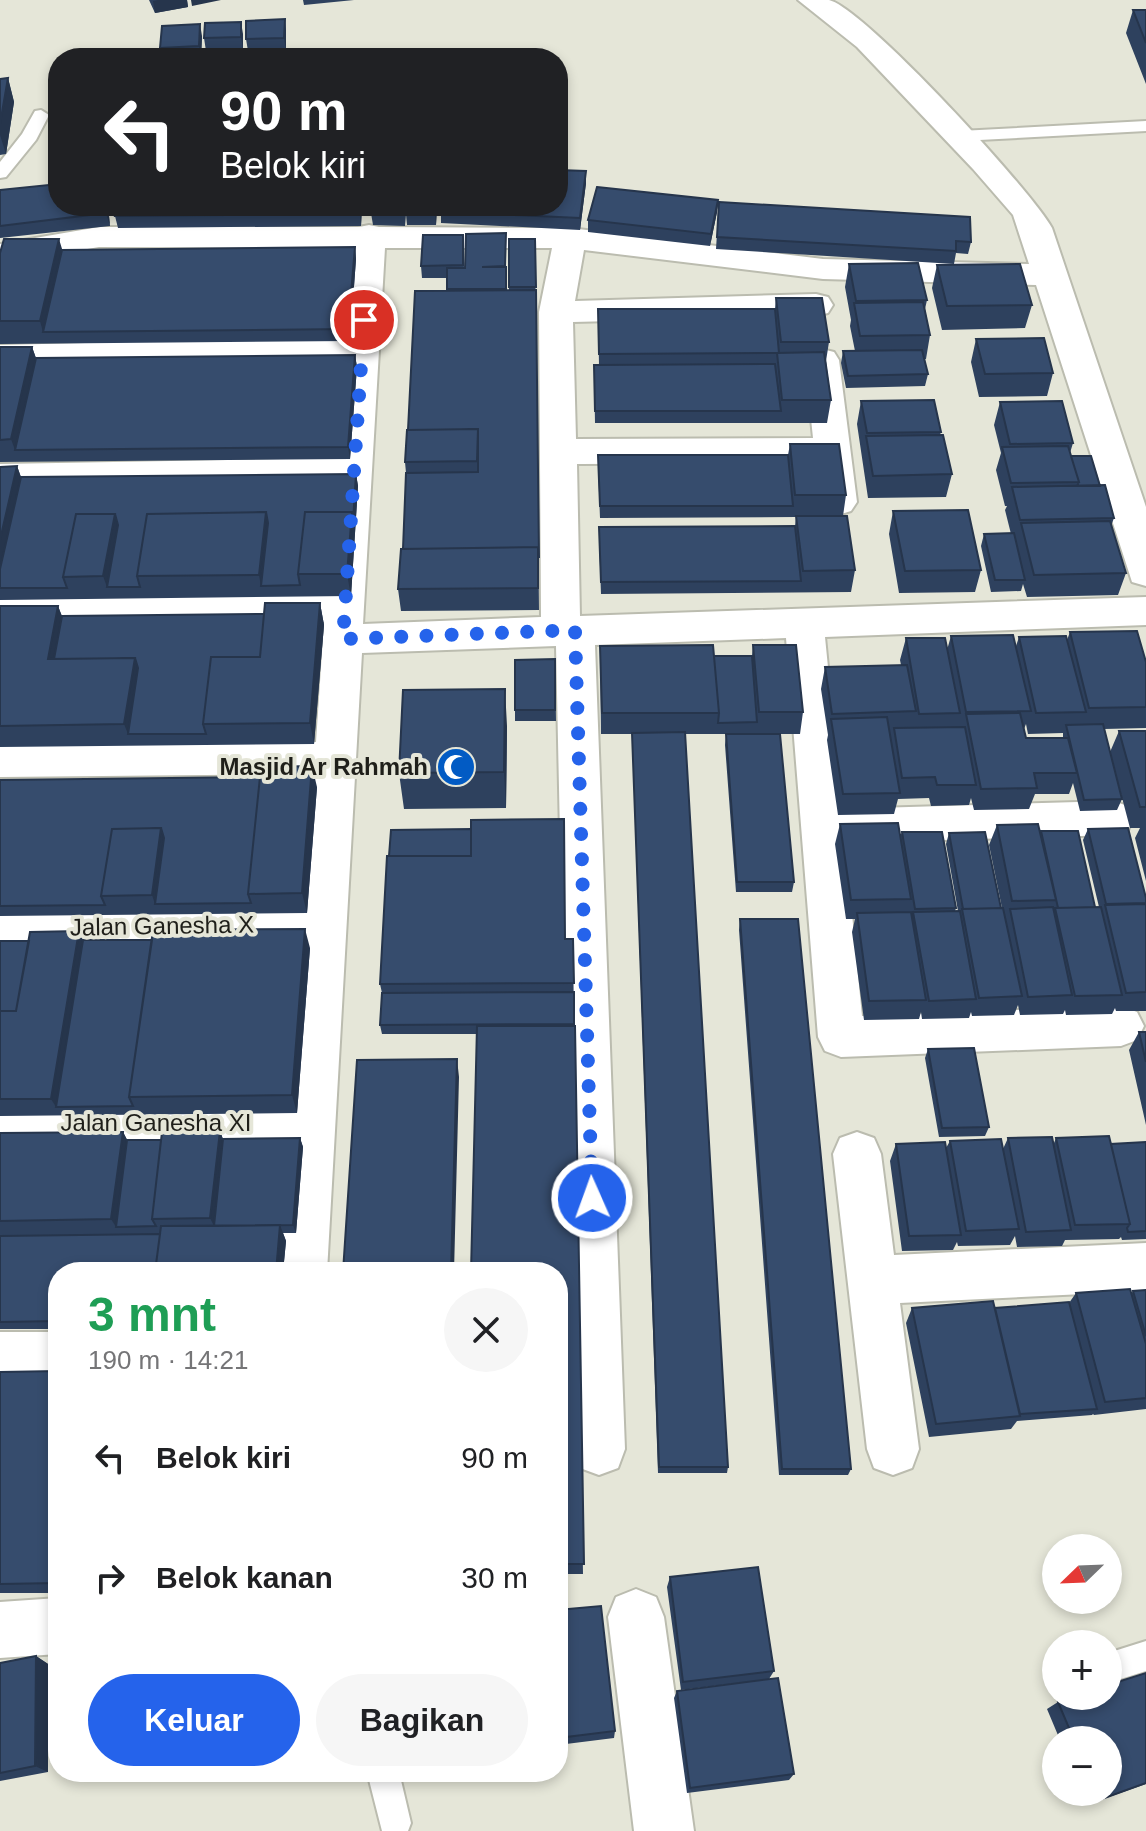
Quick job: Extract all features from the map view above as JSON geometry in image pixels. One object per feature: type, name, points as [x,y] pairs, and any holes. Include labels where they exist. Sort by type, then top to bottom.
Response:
[{"type":"street","points":[[812,0],[867,41],[960,136],[1027,211],[1036,228],[1049,275],[1138,516],[1146,572]]},
{"type":"street","points":[[0,254],[99,237],[369,235],[570,238],[823,269],[1049,275]]},
{"type":"street","points":[[303,1262],[369,235]]},
{"type":"street","points":[[570,238],[556,312],[557,452],[568,630],[566,822],[599,1449]]},
{"type":"street","points":[[823,269],[816,305],[842,528]]},
{"type":"street","points":[[556,312],[816,305]]},
{"type":"street","points":[[0,356],[362,348]]},
{"type":"street","points":[[557,452],[831,450]]},
{"type":"street","points":[[0,477],[354,470]]},
{"type":"street","points":[[0,607],[568,630],[804,625],[853,607],[1146,611]]},
{"type":"street","points":[[804,625],[841,1037],[1121,1026]]},
{"type":"street","points":[[0,761],[335,758]]},
{"type":"street","points":[[820,827],[1113,818]]},
{"type":"street","name":"Jalan Ganesha X","points":[[0,928],[324,924]]},
{"type":"street","name":"Jalan Ganesha XI","points":[[0,1122],[312,1123]]},
{"type":"street","points":[[857,1154],[875,1280],[893,1449]]},
{"type":"street","points":[[875,1280],[1146,1267]]},
{"type":"street","points":[[0,1357],[48,1357]]},
{"type":"street","points":[[636,1617],[664,1831]]},
{"type":"street","points":[[0,1630],[48,1627]]},
{"type":"lane","points":[[0,173],[30,136],[41,115]]},
{"type":"lane","points":[[960,136],[1146,126]]},
{"type":"lane","points":[[1122,1664],[1146,1656]]},
{"type":"lane","points":[[385,1782],[395,1823]]},
{"type":"building","points":[[1133,10],[1146,10],[1146,43]]},
{"type":"building","points":[[285,19],[284,38],[246,39],[246,21]]},
{"type":"building","points":[[241,22],[241,37],[204,38],[205,23]]},
{"type":"building","points":[[200,24],[199,46],[160,48],[162,26]]},
{"type":"building","points":[[8,78],[0,124],[0,79]]},
{"type":"building","points":[[568,170],[586,171],[580,218],[537,216],[568,216]]},
{"type":"building","points":[[48,185],[48,216],[82,216],[0,226],[0,190]]},
{"type":"building","points":[[597,187],[718,200],[711,234],[588,220]]},
{"type":"building","points":[[719,202],[970,217],[971,242],[956,241],[956,251],[717,237]]},
{"type":"building","points":[[506,233],[505,266],[482,267],[506,267],[506,289],[447,289],[447,268],[465,268],[466,234]]},
{"type":"building","points":[[423,235],[463,235],[463,265],[421,266]]},
{"type":"building","points":[[4,239],[59,239],[40,321],[0,321],[0,253]]},
{"type":"building","points":[[509,239],[535,239],[536,287],[509,287]]},
{"type":"building","points":[[355,247],[348,329],[43,332],[62,250]]},
{"type":"building","points":[[918,263],[927,300],[856,301],[849,264]]},
{"type":"building","points":[[1020,264],[1032,305],[947,306],[937,265]]},
{"type":"building","points":[[536,290],[539,558],[538,547],[403,549],[406,473],[478,472],[478,429],[408,430],[415,291]]},
{"type":"building","points":[[776,298],[822,298],[829,342],[781,342]]},
{"type":"building","points":[[923,302],[930,335],[860,336],[854,303]]},
{"type":"building","points":[[598,309],[775,309],[779,353],[599,354]]},
{"type":"building","points":[[1044,338],[1053,373],[985,374],[976,339]]},
{"type":"building","points":[[0,347],[32,347],[11,439],[0,440]]},
{"type":"building","points":[[922,350],[928,374],[848,376],[843,351]]},
{"type":"building","points":[[824,352],[831,400],[782,400],[777,353]]},
{"type":"building","points":[[355,355],[348,447],[15,450],[36,358]]},
{"type":"building","points":[[775,364],[781,411],[595,411],[594,365]]},
{"type":"building","points":[[934,400],[941,432],[867,433],[861,401]]},
{"type":"building","points":[[1062,401],[1073,443],[1010,444],[1000,402]]},
{"type":"building","points":[[478,429],[477,461],[405,462],[407,430]]},
{"type":"building","points":[[943,435],[952,474],[873,476],[866,436]]},
{"type":"building","points":[[790,444],[839,444],[846,495],[795,495]]},
{"type":"building","points":[[1068,446],[1079,482],[1011,483],[1002,447]]},
{"type":"building","points":[[598,455],[788,455],[793,506],[600,506]]},
{"type":"building","points":[[1071,456],[1091,456],[1100,486],[1077,486],[1079,482]]},
{"type":"building","points":[[17,466],[0,540],[0,467]]},
{"type":"building","points":[[356,474],[353,522],[352,512],[305,512],[298,574],[300,585],[261,586],[268,523],[266,512],[147,514],[137,576],[140,587],[107,587],[118,525],[115,514],[76,514],[63,577],[67,588],[0,588],[0,569],[21,477]]},
{"type":"building","points":[[1105,485],[1114,518],[1020,520],[1012,487]]},
{"type":"building","points":[[968,510],[981,570],[905,571],[893,511]]},
{"type":"building","points":[[266,512],[259,575],[137,576],[147,514]]},
{"type":"building","points":[[305,512],[352,512],[347,574],[298,574]]},
{"type":"building","points":[[76,514],[115,514],[103,576],[63,577]]},
{"type":"building","points":[[796,516],[847,516],[855,570],[803,571]]},
{"type":"building","points":[[1110,521],[1126,573],[1034,575],[1021,523]]},
{"type":"building","points":[[795,526],[801,581],[601,582],[599,527]]},
{"type":"building","points":[[1014,533],[1025,580],[995,580],[984,534]]},
{"type":"building","points":[[538,547],[538,588],[398,589],[401,549]]},
{"type":"building","points":[[265,603],[320,603],[310,723],[203,724],[211,657],[260,657]]},
{"type":"building","points":[[0,606],[58,606],[48,659],[135,658],[124,724],[0,726]]},
{"type":"building","points":[[264,614],[260,657],[211,657],[203,724],[206,734],[128,734],[138,668],[135,658],[54,659],[62,616]]},
{"type":"building","points":[[1137,631],[1146,662],[1146,707],[1089,708],[1070,632]]},
{"type":"building","points":[[1013,635],[1031,711],[966,712],[951,636]]},
{"type":"building","points":[[1066,636],[1086,712],[1036,713],[1019,637]]},
{"type":"building","points":[[906,638],[945,638],[960,713],[919,714]]},
{"type":"building","points":[[713,645],[719,713],[602,713],[600,646]]},
{"type":"building","points":[[753,645],[796,645],[803,712],[759,712]]},
{"type":"building","points":[[714,656],[752,656],[757,722],[718,723]]},
{"type":"building","points":[[555,659],[555,710],[515,710],[515,660]]},
{"type":"building","points":[[907,665],[916,711],[832,714],[825,667]]},
{"type":"building","points":[[505,689],[504,772],[399,773],[403,690]]},
{"type":"building","points":[[1020,713],[1026,738],[1068,738],[1077,773],[1034,773],[1037,788],[981,789],[966,714]]},
{"type":"building","points":[[887,717],[900,793],[843,794],[831,719]]},
{"type":"building","points":[[1103,724],[1122,799],[1084,800],[1066,725]]},
{"type":"building","points":[[965,727],[976,785],[937,785],[935,777],[902,778],[894,728]]},
{"type":"building","points":[[1119,731],[1146,731],[1146,807],[1140,807]]},
{"type":"building","points":[[685,732],[728,1467],[659,1467],[632,733]]},
{"type":"building","points":[[726,734],[780,734],[794,882],[737,882]]},
{"type":"building","points":[[312,766],[302,893],[248,894],[261,767]]},
{"type":"building","points":[[260,777],[248,894],[251,903],[155,904],[164,838],[161,828],[112,829],[101,896],[105,905],[0,906],[0,780]]},
{"type":"building","points":[[564,819],[565,939],[573,939],[574,983],[380,984],[387,856],[471,856],[471,820]]},
{"type":"building","points":[[898,823],[911,899],[851,900],[840,824]]},
{"type":"building","points":[[1038,824],[1056,900],[1012,901],[997,825]]},
{"type":"building","points":[[161,828],[152,895],[101,896],[112,829]]},
{"type":"building","points":[[1128,828],[1146,903],[1106,904],[1088,829]]},
{"type":"building","points":[[471,829],[471,856],[389,856],[391,830]]},
{"type":"building","points":[[1041,831],[1078,831],[1095,907],[1058,908]]},
{"type":"building","points":[[902,832],[942,832],[956,908],[915,909]]},
{"type":"building","points":[[985,832],[1001,908],[963,909],[949,833]]},
{"type":"building","points":[[1146,904],[1146,992],[1126,993],[1105,905]]},
{"type":"building","points":[[1053,907],[1072,995],[1028,997],[1010,909]]},
{"type":"building","points":[[1101,907],[1122,995],[1075,996],[1055,908]]},
{"type":"building","points":[[1003,908],[1022,996],[979,998],[962,909]]},
{"type":"building","points":[[960,911],[976,999],[929,1001],[913,912]]},
{"type":"building","points":[[911,912],[926,1000],[869,1001],[857,913]]},
{"type":"building","points":[[740,919],[798,919],[851,1469],[782,1469]]},
{"type":"building","points":[[305,929],[292,1095],[129,1097],[153,930]]},
{"type":"building","points":[[79,931],[51,1099],[0,1099],[0,1011],[16,1011],[30,932]]},
{"type":"building","points":[[83,940],[152,940],[129,1097],[133,1106],[56,1107]]},
{"type":"building","points":[[0,941],[29,941],[16,1011],[0,1011]]},
{"type":"building","points":[[574,992],[574,1024],[380,1025],[382,993]]},
{"type":"building","points":[[477,1026],[575,1026],[584,1564],[568,1564],[568,1262],[471,1262]]},
{"type":"building","points":[[1139,1032],[1146,1032],[1146,1062]]},
{"type":"building","points":[[974,1048],[989,1127],[942,1128],[928,1049]]},
{"type":"building","points":[[457,1059],[451,1262],[344,1262],[357,1060]]},
{"type":"building","points":[[220,1131],[210,1218],[152,1219],[162,1132]]},
{"type":"building","points":[[123,1132],[111,1219],[0,1221],[0,1133]]},
{"type":"building","points":[[1109,1136],[1130,1224],[1075,1225],[1056,1138]]},
{"type":"building","points":[[1052,1137],[1071,1230],[1026,1232],[1008,1138]]},
{"type":"building","points":[[300,1138],[293,1225],[214,1226],[223,1139]]},
{"type":"building","points":[[1001,1139],[1019,1229],[966,1231],[950,1141]]},
{"type":"building","points":[[127,1140],[161,1140],[152,1219],[156,1226],[116,1227]]},
{"type":"building","points":[[945,1142],[961,1235],[909,1236],[896,1144]]},
{"type":"building","points":[[1146,1142],[1146,1231],[1128,1232],[1130,1224],[1111,1144]]},
{"type":"building","points":[[280,1225],[277,1262],[156,1262],[161,1226]]},
{"type":"building","points":[[160,1234],[156,1262],[48,1262],[48,1321],[0,1322],[0,1236]]},
{"type":"building","points":[[1130,1289],[1146,1344],[1146,1398],[1105,1402],[1076,1293]]},
{"type":"building","points":[[1146,1290],[1146,1336],[1133,1291]]},
{"type":"building","points":[[993,1301],[1020,1416],[936,1424],[912,1308]]},
{"type":"building","points":[[1069,1302],[1097,1409],[1020,1414],[995,1308]]},
{"type":"building","points":[[48,1371],[48,1583],[0,1584],[0,1372]]},
{"type":"building","points":[[758,1567],[774,1671],[683,1682],[670,1577]]},
{"type":"building","points":[[601,1606],[615,1731],[568,1737],[568,1609]]},
{"type":"building","points":[[36,1656],[35,1766],[0,1773],[0,1663]]},
{"type":"building","points":[[1146,1673],[1146,1783],[1122,1792],[1122,1726],[1068,1726],[1061,1710],[1122,1710],[1122,1681]]},
{"type":"building","points":[[778,1678],[794,1774],[690,1788],[677,1691]]},
{"type":"place","name":"Masjid Ar Rahmah","points":[[456,767]]},
{"type":"route","points":[[364,320],[343,639],[575,630],[592,1198]]}]
